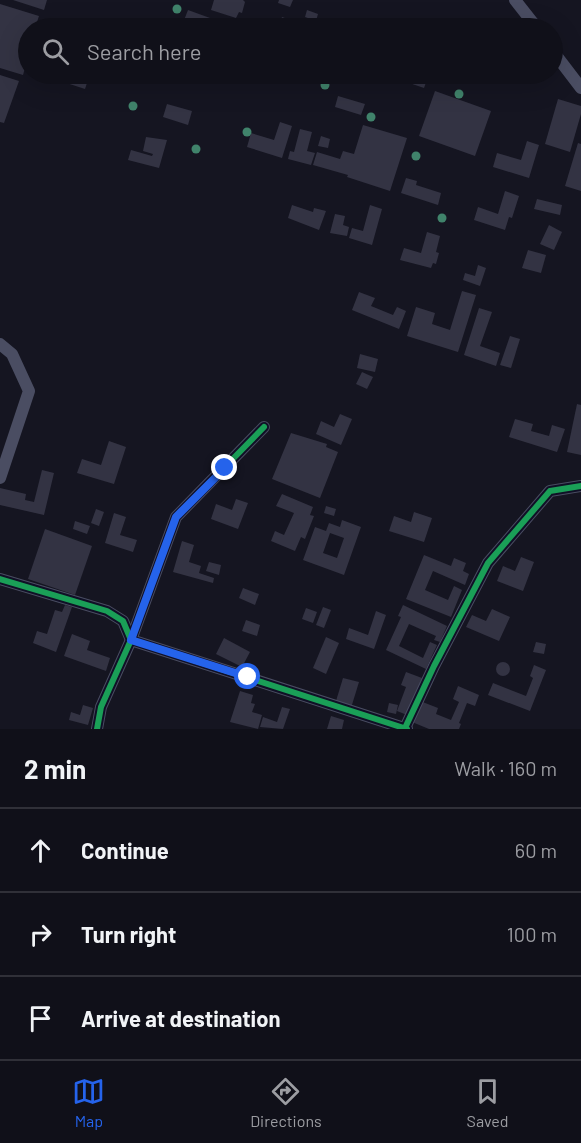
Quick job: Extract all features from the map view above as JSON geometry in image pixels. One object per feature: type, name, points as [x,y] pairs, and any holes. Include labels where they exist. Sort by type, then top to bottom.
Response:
[{"type":"street","points":[[515,0],[529,18]]},
{"type":"street","points":[[563,64],[581,88]]},
{"type":"street","points":[[0,344],[12,354],[29,391],[0,478]]},
{"type":"street","points":[[97,729],[101,707],[131,640],[176,517],[264,427]]},
{"type":"street","points":[[0,579],[107,611],[123,621],[131,640],[406,729],[434,666],[488,563],[550,491],[581,486]]},
{"type":"building","points":[[13,0],[47,0],[44,10]]},
{"type":"building","points":[[214,0],[243,0],[245,2],[242,13],[239,12],[236,18],[211,10]]},
{"type":"building","points":[[279,0],[293,0],[290,7],[278,3]]},
{"type":"building","points":[[0,4],[39,16],[38,18],[18,18],[18,73],[0,68]]},
{"type":"building","points":[[188,10],[210,18],[185,18]]},
{"type":"building","points":[[307,10],[318,14],[317,18],[305,17]]},
{"type":"building","points":[[0,75],[18,81],[18,84],[4,123],[0,122]]},
{"type":"building","points":[[70,84],[87,84],[85,89]]},
{"type":"building","points":[[412,84],[425,84],[424,88]]},
{"type":"building","points":[[435,91],[491,111],[475,156],[419,136]]},
{"type":"building","points":[[338,96],[365,104],[361,115],[335,107]]},
{"type":"building","points":[[558,99],[581,106],[581,114],[570,152],[545,144]]},
{"type":"building","points":[[167,104],[192,111],[188,125],[163,117]]},
{"type":"building","points":[[280,122],[292,126],[282,158],[247,147],[251,133],[274,140]]},
{"type":"building","points":[[363,125],[407,138],[390,191],[313,165],[317,152],[340,159],[343,151],[354,154]]},
{"type":"building","points":[[300,129],[312,132],[307,151],[315,153],[311,165],[288,159],[290,151],[294,152]]},
{"type":"building","points":[[321,136],[330,139],[328,148],[318,146]]},
{"type":"building","points":[[146,137],[167,140],[159,168],[128,160],[131,150],[152,156],[153,154],[143,151]]},
{"type":"building","points":[[527,141],[539,145],[529,178],[493,167],[497,153],[521,160]]},
{"type":"building","points":[[578,143],[581,144],[581,191],[565,186]]},
{"type":"building","points":[[406,178],[417,181],[416,185],[441,193],[438,205],[401,193]]},
{"type":"building","points":[[505,191],[519,196],[512,218],[509,217],[505,230],[474,220],[478,207],[498,214]]},
{"type":"building","points":[[537,199],[562,205],[560,215],[534,209]]},
{"type":"building","points":[[292,205],[313,212],[314,208],[326,211],[319,230],[288,218]]},
{"type":"building","points":[[370,205],[382,209],[372,245],[349,238],[352,228],[363,231]]},
{"type":"building","points":[[335,214],[345,216],[343,225],[349,227],[347,236],[330,233]]},
{"type":"building","points":[[549,225],[562,232],[554,250],[540,244]]},
{"type":"building","points":[[427,232],[440,236],[436,264],[433,263],[431,268],[400,260],[404,248],[421,253]]},
{"type":"building","points":[[528,250],[546,255],[541,273],[522,268]]},
{"type":"building","points":[[478,265],[486,268],[480,286],[463,280],[465,273],[475,276]]},
{"type":"building","points":[[462,291],[476,295],[458,352],[407,336],[416,307],[435,313],[432,324],[450,330]]},
{"type":"building","points":[[359,292],[375,298],[371,306],[393,315],[397,307],[406,311],[399,329],[352,310]]},
{"type":"building","points":[[479,308],[492,312],[480,346],[500,353],[496,366],[464,355]]},
{"type":"building","points":[[510,336],[520,339],[511,368],[500,365]]},
{"type":"building","points":[[360,354],[378,359],[375,372],[357,368]]},
{"type":"building","points":[[362,372],[373,377],[367,389],[356,384]]},
{"type":"building","points":[[577,404],[581,405],[581,455],[567,452]]},
{"type":"building","points":[[340,414],[352,419],[341,445],[316,434],[321,421],[334,427]]},
{"type":"building","points":[[515,419],[533,424],[531,431],[549,436],[552,425],[565,429],[557,452],[509,437]]},
{"type":"building","points":[[291,433],[327,444],[326,447],[338,452],[320,498],[272,479]]},
{"type":"building","points":[[109,441],[126,447],[114,484],[77,473],[82,459],[101,465]]},
{"type":"building","points":[[42,470],[54,473],[44,515],[0,505],[0,488],[26,494],[25,500],[34,502]]},
{"type":"building","points":[[282,494],[313,507],[310,515],[314,516],[305,539],[301,537],[295,551],[271,541],[275,531],[284,535],[294,513],[276,506]]},
{"type":"building","points":[[236,499],[248,503],[238,529],[211,519],[216,504],[232,510]]},
{"type":"building","points":[[326,506],[336,509],[334,516],[324,513]]},
{"type":"building","points":[[96,509],[104,512],[99,526],[91,523]]},
{"type":"building","points":[[414,512],[432,518],[424,542],[389,531],[394,516],[411,522]]},
{"type":"building","points":[[114,513],[126,517],[120,535],[137,540],[133,552],[105,543]]},
{"type":"building","points":[[342,520],[361,527],[344,575],[303,560],[315,527],[326,531],[329,523],[340,527]],"holes":[[[330,533],[344,538],[337,558],[323,553]]]},
{"type":"building","points":[[75,521],[90,526],[87,534],[73,529]]},
{"type":"building","points":[[45,529],[92,546],[75,595],[28,579]]},
{"type":"building","points":[[182,541],[194,545],[189,562],[201,566],[199,573],[214,578],[213,583],[173,572]]},
{"type":"building","points":[[424,555],[451,566],[454,558],[466,563],[463,571],[469,574],[465,585],[433,571],[425,590],[448,600],[454,586],[462,590],[451,617],[406,599]]},
{"type":"building","points":[[521,557],[534,562],[523,591],[497,581],[503,566],[515,571]]},
{"type":"building","points":[[209,562],[221,565],[219,575],[206,571]]},
{"type":"building","points":[[243,588],[259,594],[255,605],[239,598]]},
{"type":"building","points":[[65,605],[72,607],[56,652],[33,643],[37,631],[47,634],[55,610],[62,612]]},
{"type":"building","points":[[403,605],[447,626],[440,642],[434,640],[436,636],[409,624],[399,646],[423,658],[430,642],[437,645],[426,669],[386,650],[401,617],[398,616]]},
{"type":"building","points":[[323,607],[331,610],[324,628],[316,625]]},
{"type":"building","points":[[306,608],[317,612],[313,623],[302,619]]},
{"type":"building","points":[[492,609],[510,617],[499,641],[466,627],[472,615],[486,621]]},
{"type":"building","points":[[376,611],[386,615],[374,649],[346,639],[349,628],[368,635]]},
{"type":"building","points":[[246,620],[260,625],[257,636],[242,631]]},
{"type":"building","points":[[72,634],[90,641],[87,650],[110,658],[106,671],[64,656]]},
{"type":"building","points":[[326,637],[339,643],[326,674],[313,668]]},
{"type":"building","points":[[224,638],[250,652],[242,667],[216,654]]},
{"type":"building","points":[[536,642],[546,644],[544,654],[533,652]]},
{"type":"building","points":[[503,662],[508,664],[510,669],[508,674],[503,676],[498,674],[496,669],[498,664]]},
{"type":"building","points":[[534,665],[546,670],[530,711],[488,695],[493,683],[526,696],[533,678],[530,676]]},
{"type":"building","points":[[406,672],[422,678],[407,715],[397,711],[406,687],[401,685]]},
{"type":"building","points":[[343,678],[359,682],[351,708],[336,701]]},
{"type":"building","points":[[458,686],[479,695],[475,706],[467,703],[459,729],[429,729],[412,722],[420,701],[438,708],[436,714],[451,720],[459,702],[453,699]]},
{"type":"building","points":[[240,691],[253,695],[251,703],[255,704],[252,712],[262,715],[258,729],[230,722]]},
{"type":"building","points":[[389,703],[398,705],[396,714],[387,712]]},
{"type":"building","points":[[83,705],[93,708],[88,725],[69,720],[71,712],[80,715]]},
{"type":"building","points":[[282,707],[290,709],[283,729],[260,727],[263,717],[277,722]]},
{"type":"building","points":[[331,716],[344,720],[342,729],[327,729]]},
{"type":"cycle path","points":[[97,729],[101,707],[131,640],[176,517],[264,427]]},
{"type":"cycle path","points":[[405,728],[434,666],[488,563],[550,491],[581,486]]},
{"type":"cycle path","points":[[0,579],[107,611],[123,621],[131,640],[407,729]]},
{"type":"route","points":[[225,468],[176,517],[131,640],[248,677]]}]
